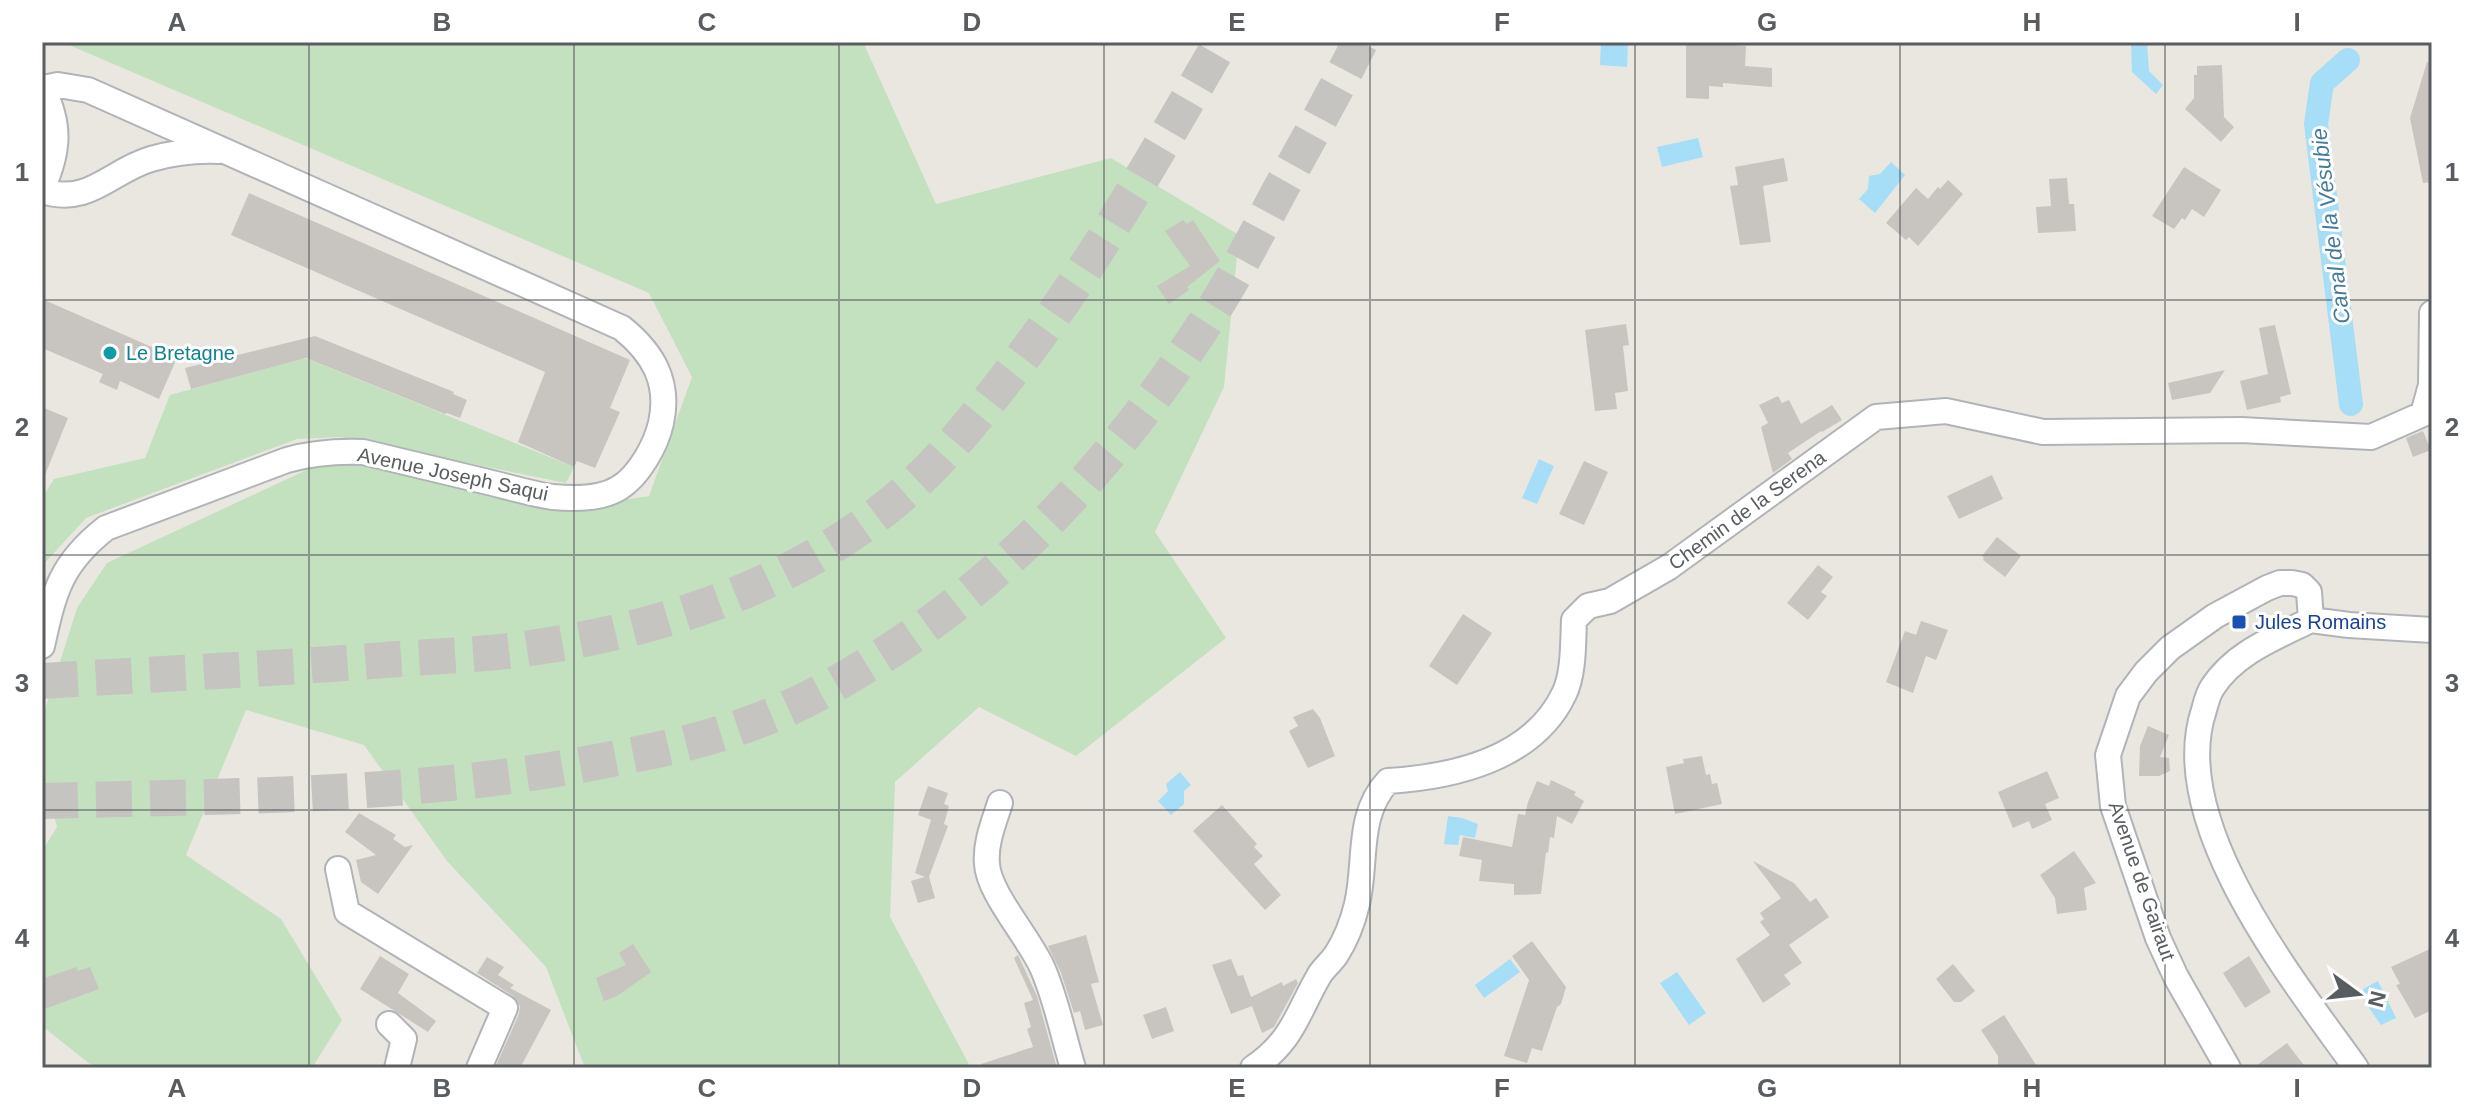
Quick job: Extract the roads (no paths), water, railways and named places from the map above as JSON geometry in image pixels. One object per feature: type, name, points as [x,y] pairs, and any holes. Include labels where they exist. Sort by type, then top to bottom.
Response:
[{"type":"street","name":"Avenue Joseph Saqui","points":[[42,88],[58,85],[88,90],[622,328],[639,341],[653,359],[662,387],[664,409],[658,435],[647,458],[619,488],[596,496],[551,496],[363,452],[310,454],[106,528],[85,544],[67,567],[52,599],[42,646]]},
{"type":"street","points":[[42,88],[52,109],[56,128],[52,167],[42,190],[55,195],[73,196],[150,159],[207,150],[229,152]]},
{"type":"street","name":"Chemin de la Serena","points":[[1253,1068],[1267,1059],[1286,1038],[1349,928],[1357,903],[1367,816],[1377,792],[1388,781],[1449,772],[1510,752],[1542,726],[1565,693],[1573,651],[1574,620],[1588,606],[1610,601],[1669,567],[1876,417],[1946,411],[2043,432],[2241,430],[2371,437],[2423,414],[2431,385],[2432,313]]},
{"type":"street","name":"Avenue de Gairaut","points":[[2228,1068],[2176,977],[2158,938],[2113,806],[2108,755],[2128,696],[2137,684],[2170,648],[2215,616],[2267,588],[2292,583],[2302,585],[2309,592],[2311,620]]},
{"type":"street","points":[[2356,1068],[2254,919],[2224,859],[2208,820],[2197,774],[2198,730],[2211,688],[2233,665],[2260,645],[2311,620],[2432,630]]},
{"type":"street","points":[[1000,803],[989,839],[986,866],[995,889],[1030,942],[1044,971],[1073,1068]]},
{"type":"street","points":[[338,869],[347,912],[505,1008],[479,1068]]},
{"type":"street","points":[[389,1024],[404,1039],[397,1068]]},
{"type":"water","points":[[1601,42],[1628,42],[1627,67],[1600,65]]},
{"type":"water","points":[[2147,42],[2149,71],[2163,85],[2156,94],[2132,72],[2131,43]]},
{"type":"water","points":[[1698,138],[1703,157],[1662,167],[1657,147]]},
{"type":"water","points":[[1891,162],[1905,175],[1875,213],[1859,199],[1868,189],[1869,176],[1880,174]]},
{"type":"water","points":[[1539,459],[1554,466],[1537,504],[1522,498]]},
{"type":"water","points":[[1180,772],[1191,785],[1184,791],[1184,804],[1171,815],[1158,801],[1168,791],[1166,784]]},
{"type":"water","points":[[1448,816],[1478,824],[1475,838],[1460,835],[1458,845],[1444,844]]},
{"type":"water","points":[[1510,959],[1520,972],[1484,998],[1475,985]]},
{"type":"water","points":[[1677,972],[1706,1013],[1689,1025],[1660,983]]},
{"type":"water","points":[[2378,981],[2396,1018],[2381,1025],[2369,1008],[2363,989]]},
{"type":"waterway","name":"Canal de la Vésubie","points":[[2348,60],[2322,83],[2316,124],[2351,404]]},
{"type":"tunnel","points":[[42,681],[480,654],[537,647],[588,638],[689,612],[785,572],[831,547],[874,517],[914,484],[972,421],[1035,340],[1092,257],[1221,42]]},
{"type":"tunnel","points":[[42,801],[320,793],[528,774],[637,754],[718,734],[773,715],[836,683],[932,622],[980,584],[1026,543],[1110,453],[1184,355],[1217,304],[1360,42]]},
{"type":"place","name":"Le Bretagne","points":[[110,353]]},
{"type":"place","name":"Jules Romains","points":[[2239,622]]}]
